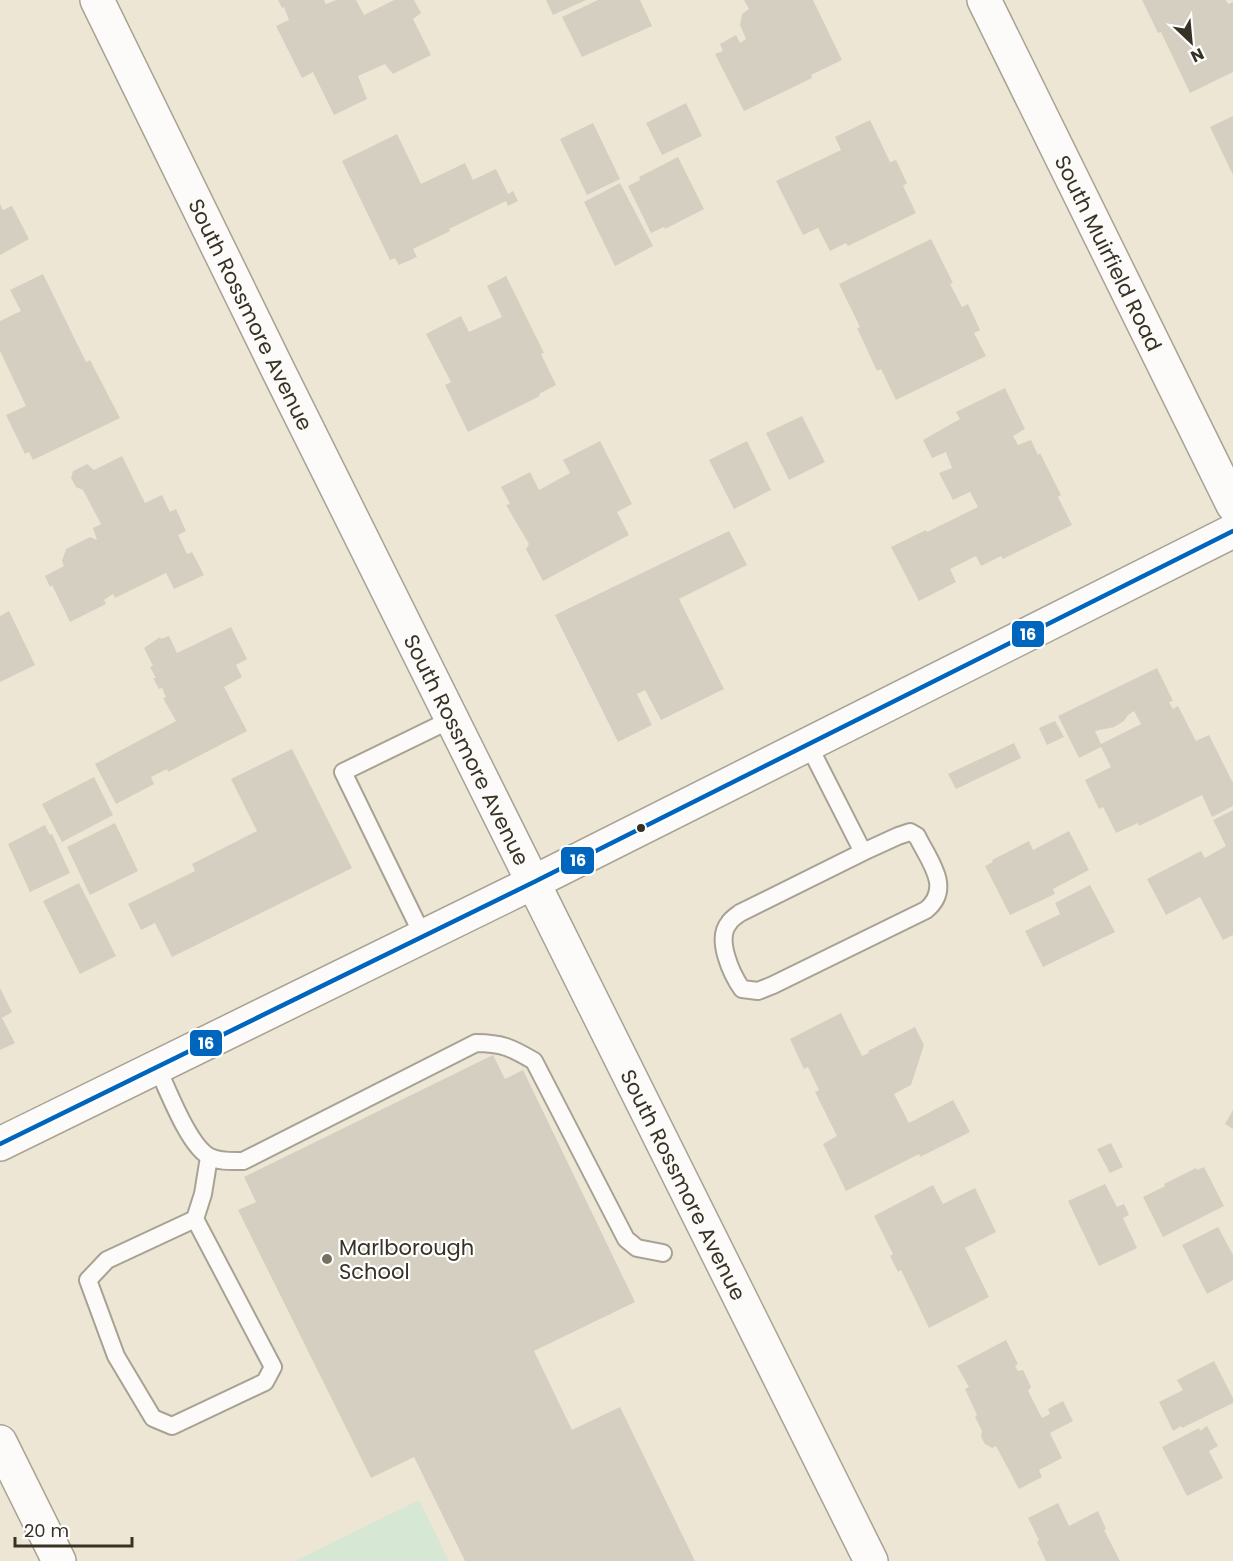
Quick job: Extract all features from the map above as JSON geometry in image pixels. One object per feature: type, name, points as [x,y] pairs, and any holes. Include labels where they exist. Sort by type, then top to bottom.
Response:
[{"type":"main road","name":"South Rossmore Avenue","points":[[97,0],[278,370],[871,1561]]},
{"type":"main road","name":"South Muirfield Road","points":[[984,0],[1233,505]]},
{"type":"main road","points":[[0,1144],[534,882],[1233,531]]},
{"type":"main road","points":[[0,1442],[59,1561]]},
{"type":"lane","points":[[423,936],[343,772],[452,719]]},
{"type":"lane","points":[[807,744],[863,852]]},
{"type":"lane","points":[[910,832],[917,836],[939,880],[940,891],[935,903],[926,910],[758,992],[742,989],[734,977],[724,948],[727,924],[740,913],[863,852],[910,832]]},
{"type":"lane","points":[[157,1067],[191,1139],[209,1156],[223,1161],[243,1161],[476,1043],[496,1043],[534,1061],[626,1239],[637,1248],[663,1253]]},
{"type":"lane","points":[[195,1220],[107,1260],[87,1280],[116,1356],[153,1418],[172,1426],[265,1382],[273,1367],[195,1220],[203,1194],[209,1156]]},
{"type":"green space","points":[[419,1500],[449,1561],[295,1561]]},
{"type":"building","points":[[278,0],[324,0],[326,4],[336,0],[356,0],[364,15],[394,0],[414,0],[421,13],[413,19],[431,55],[393,74],[385,64],[358,76],[367,99],[334,115],[313,72],[302,78],[276,26],[289,20],[284,7],[282,8]]},
{"type":"building","points":[[546,0],[586,0],[553,15]]},
{"type":"building","points":[[598,0],[640,0],[652,26],[582,57],[562,17]]},
{"type":"building","points":[[744,0],[813,0],[842,60],[811,75],[812,78],[744,111],[715,54],[723,51],[720,44],[736,35],[740,43],[746,39],[740,25],[742,14],[749,9]]},
{"type":"building","points":[[1142,0],[1226,0],[1228,4],[1233,2],[1233,72],[1190,93],[1161,32],[1158,33]]},
{"type":"building","points":[[686,103],[702,136],[662,155],[646,123]]},
{"type":"building","points":[[1233,116],[1233,175],[1210,127]]},
{"type":"building","points":[[870,120],[890,162],[896,160],[907,183],[903,186],[916,213],[848,246],[846,243],[830,251],[818,228],[803,235],[776,181],[841,150],[835,137]]},
{"type":"building","points":[[593,123],[620,179],[587,195],[560,139]]},
{"type":"building","points":[[397,134],[421,184],[465,163],[473,180],[496,169],[508,194],[513,191],[518,201],[508,206],[506,201],[449,229],[450,231],[413,249],[417,257],[399,265],[395,258],[390,260],[342,161]]},
{"type":"building","points":[[678,157],[704,209],[665,229],[664,227],[651,233],[628,186],[640,180],[639,177]]},
{"type":"building","points":[[620,183],[653,246],[615,266],[584,202]]},
{"type":"building","points":[[0,204],[3,210],[12,206],[29,239],[0,255]]},
{"type":"building","points":[[931,239],[962,307],[968,304],[980,330],[974,333],[986,356],[896,400],[881,369],[877,371],[857,328],[860,327],[839,284]]},
{"type":"building","points":[[43,274],[86,362],[90,360],[120,418],[33,460],[29,452],[25,454],[6,415],[26,406],[0,351],[0,321],[21,311],[10,290]]},
{"type":"building","points":[[506,276],[544,353],[541,354],[556,385],[539,394],[540,396],[468,432],[445,385],[451,382],[426,334],[461,316],[469,332],[502,317],[487,286]]},
{"type":"building","points":[[1005,388],[1025,429],[1013,436],[1018,445],[1031,440],[1038,455],[1040,453],[1061,495],[1058,497],[1072,525],[1003,559],[1001,556],[981,566],[976,556],[950,569],[956,582],[919,601],[891,547],[978,507],[970,492],[953,500],[939,473],[952,468],[946,452],[932,458],[923,440],[960,419],[956,412]]},
{"type":"building","points":[[802,416],[825,462],[789,480],[766,433]]},
{"type":"building","points":[[600,441],[632,504],[617,512],[629,535],[543,581],[526,549],[529,544],[506,505],[510,504],[501,487],[530,472],[539,490],[570,473],[563,460]]},
{"type":"building","points":[[747,441],[771,490],[734,509],[709,460]]},
{"type":"building","points":[[122,456],[145,503],[162,495],[170,512],[176,509],[186,531],[178,535],[187,554],[192,552],[204,575],[174,589],[166,573],[115,598],[113,594],[104,600],[106,604],[70,622],[52,585],[50,587],[45,576],[64,566],[62,561],[66,549],[90,537],[97,540],[93,528],[101,524],[83,490],[76,487],[71,478],[73,471],[87,464],[94,470]]},
{"type":"building","points":[[729,531],[747,565],[679,599],[724,689],[661,720],[645,690],[637,694],[652,725],[618,742],[555,615]]},
{"type":"building","points":[[9,611],[35,665],[0,682],[0,616]]},
{"type":"building","points":[[231,627],[247,659],[236,665],[242,677],[224,687],[247,731],[168,772],[167,769],[151,777],[154,784],[116,804],[95,764],[176,721],[163,698],[166,697],[162,688],[159,689],[153,678],[156,678],[150,667],[153,666],[144,648],[160,637],[161,639],[169,636],[177,653]]},
{"type":"building","points":[[1157,668],[1173,701],[1169,702],[1173,709],[1178,706],[1196,741],[1209,735],[1233,783],[1233,806],[1212,817],[1202,795],[1139,826],[1138,823],[1116,833],[1103,807],[1099,809],[1085,780],[1111,767],[1101,747],[1079,758],[1058,716]],"holes":[[[1134,711],[1141,724],[1101,744],[1095,731],[1114,727]]]},
{"type":"building","points":[[1055,721],[1064,737],[1047,745],[1039,728]]},
{"type":"building","points":[[1014,743],[1021,758],[956,789],[948,774]]},
{"type":"building","points":[[292,749],[352,868],[172,957],[155,923],[141,930],[128,904],[195,871],[192,864],[257,831],[231,779]]},
{"type":"building","points":[[94,777],[113,815],[62,842],[42,804]]},
{"type":"building","points":[[1233,810],[1233,935],[1223,940],[1200,897],[1166,915],[1147,879],[1201,851],[1205,858],[1226,846],[1213,820]]},
{"type":"building","points":[[115,823],[138,871],[90,895],[67,847]]},
{"type":"building","points":[[45,825],[50,835],[52,834],[70,873],[30,892],[8,844]]},
{"type":"building","points":[[1069,831],[1089,870],[1053,889],[1055,894],[1010,915],[985,866],[1029,841],[1033,850]]},
{"type":"building","points":[[79,883],[116,956],[80,974],[43,901]]},
{"type":"building","points":[[1090,885],[1115,932],[1043,967],[1025,931],[1060,914],[1055,903]]},
{"type":"building","points":[[0,988],[12,1012],[2,1018],[15,1043],[0,1050]]},
{"type":"building","points":[[841,1013],[862,1056],[915,1027],[924,1045],[911,1085],[894,1094],[909,1123],[953,1100],[970,1132],[920,1157],[919,1154],[846,1191],[823,1144],[837,1136],[815,1092],[819,1090],[808,1067],[804,1069],[790,1039]]},
{"type":"building","points":[[493,1055],[505,1079],[523,1070],[635,1302],[534,1351],[572,1430],[620,1407],[695,1561],[465,1561],[414,1457],[371,1478],[238,1210],[256,1202],[244,1177]]},
{"type":"building","points":[[1233,1110],[1233,1129],[1225,1124]]},
{"type":"building","points":[[1111,1143],[1123,1167],[1110,1173],[1097,1149]]},
{"type":"building","points":[[1204,1167],[1224,1206],[1163,1237],[1143,1197],[1196,1168],[1197,1170]]},
{"type":"building","points":[[1105,1184],[1117,1207],[1124,1204],[1129,1215],[1123,1218],[1137,1248],[1099,1266],[1068,1201]]},
{"type":"building","points":[[933,1185],[943,1204],[975,1188],[996,1232],[965,1248],[989,1297],[929,1328],[901,1270],[898,1272],[890,1256],[893,1254],[874,1216]]},
{"type":"building","points":[[1218,1227],[1233,1255],[1233,1280],[1207,1294],[1182,1245]]},
{"type":"building","points":[[1006,1340],[1018,1364],[1015,1366],[1018,1371],[1023,1370],[1031,1387],[1028,1391],[1042,1418],[1050,1414],[1048,1409],[1063,1401],[1073,1421],[1050,1433],[1062,1458],[1039,1470],[1042,1477],[1019,1489],[996,1446],[992,1448],[985,1444],[981,1437],[982,1431],[975,1417],[977,1415],[965,1389],[969,1387],[957,1366]]},
{"type":"building","points":[[1214,1361],[1233,1398],[1233,1403],[1173,1431],[1159,1402],[1183,1390],[1177,1380]]},
{"type":"building","points":[[1207,1426],[1218,1446],[1209,1451],[1223,1478],[1187,1496],[1162,1447]]},
{"type":"building","points":[[1058,1503],[1069,1526],[1098,1511],[1106,1529],[1104,1530],[1120,1561],[1046,1561],[1028,1518]]},
{"type":"transit line","name":"16","points":[[0,1144],[534,882],[1233,531]]},
{"type":"place","name":"Marlborough School","points":[[327,1259]]}]
